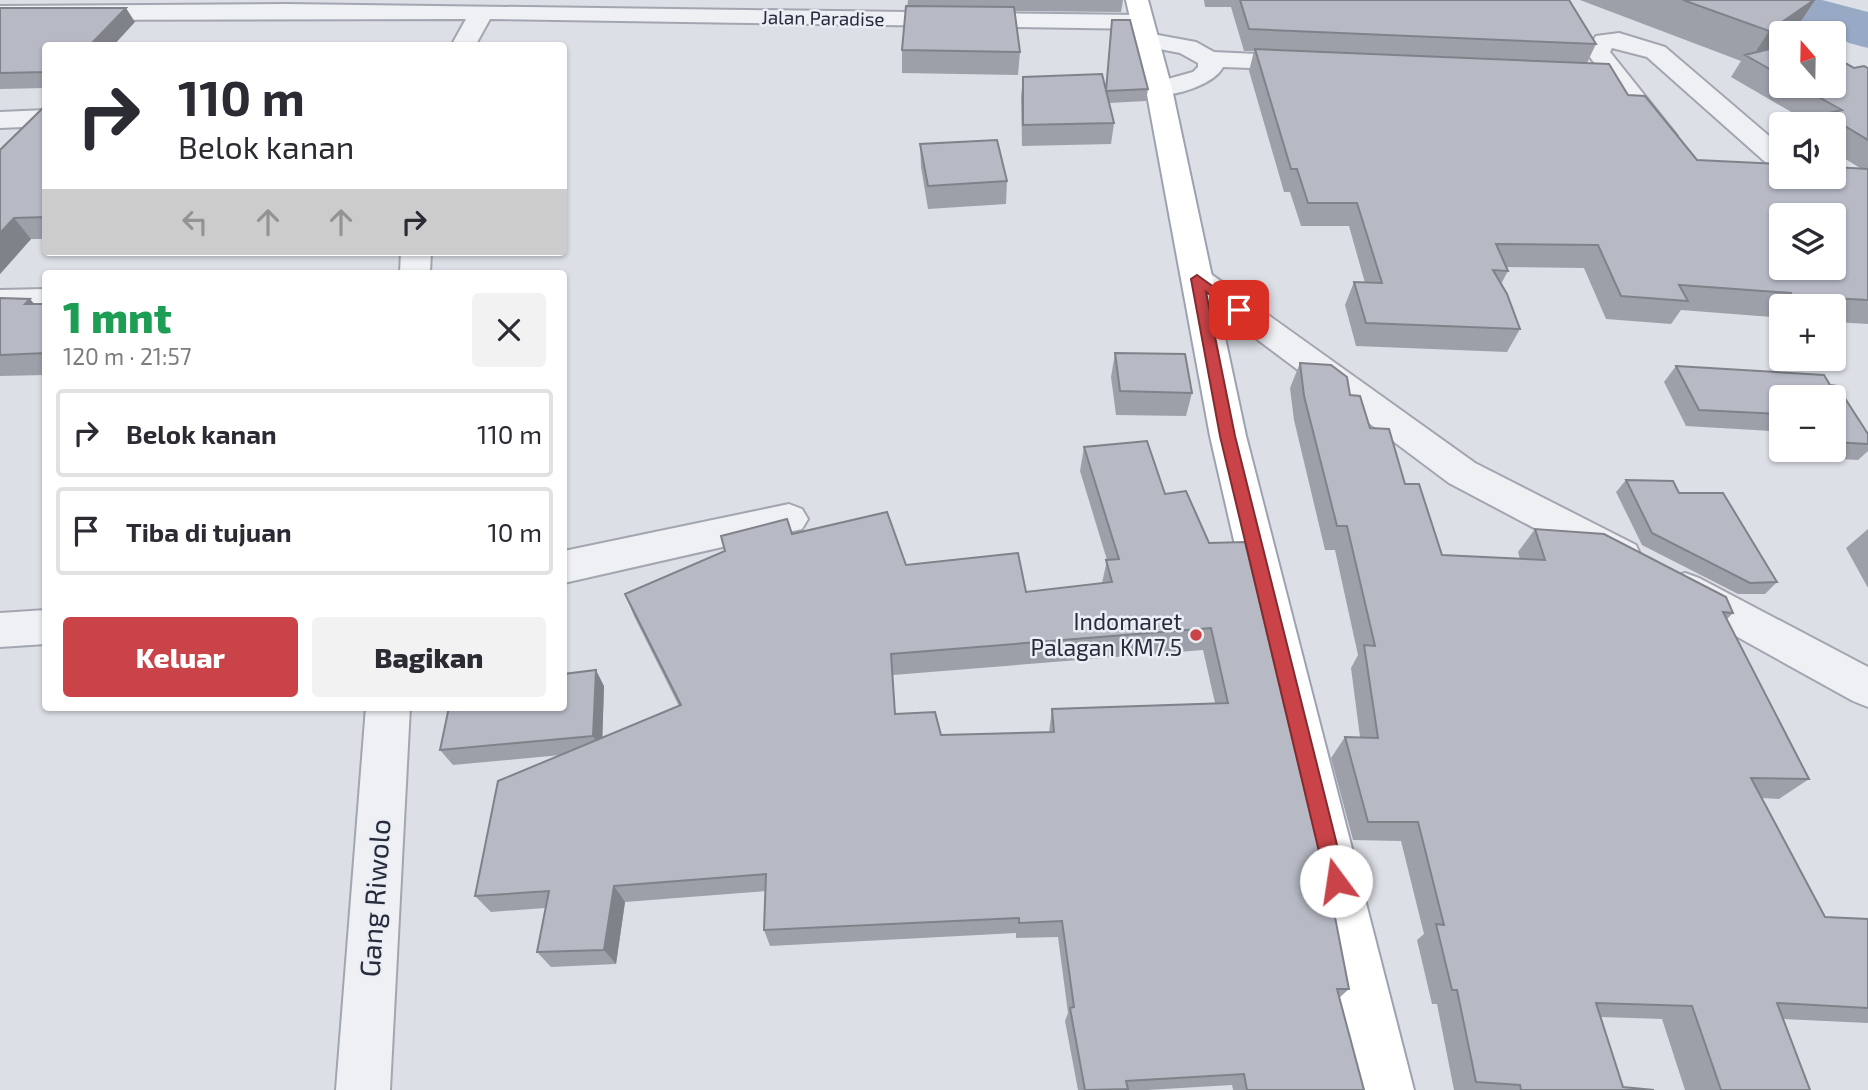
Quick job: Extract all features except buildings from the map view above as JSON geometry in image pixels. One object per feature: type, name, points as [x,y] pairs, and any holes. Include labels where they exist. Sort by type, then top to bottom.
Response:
[{"type":"main road","points":[[1142,21],[1159,89],[1228,436],[1387,1090]]},
{"type":"street","name":"Jalan Paradise","points":[[0,13],[156,5],[482,12],[782,9],[1142,21],[1209,59]]},
{"type":"street","points":[[465,42],[482,12]]},
{"type":"street","points":[[1678,154],[1603,77],[1598,52],[1604,41],[1619,40],[1656,52],[1769,168]]},
{"type":"street","points":[[1159,89],[1202,77],[1211,68],[1209,59],[1331,65]]},
{"type":"street","points":[[0,120],[41,118]]},
{"type":"street","points":[[9,146],[41,118]]},
{"type":"street","points":[[1197,279],[1462,473],[1790,643],[1868,688]]},
{"type":"street","points":[[0,300],[42,299]]},
{"type":"street","points":[[567,566],[789,519]]},
{"type":"street","points":[[0,630],[42,627]]},
{"type":"street","name":"Gang Riwolo","points":[[363,1090],[388,711]]},
{"type":"waterway","points":[[1764,0],[1855,25],[1868,32]]},
{"type":"place","name":"Indomaret Palagan KM7.5","points":[[1196,635]]},
{"type":"route","points":[[1239,310],[1197,279],[1228,436],[1336,881]]}]
